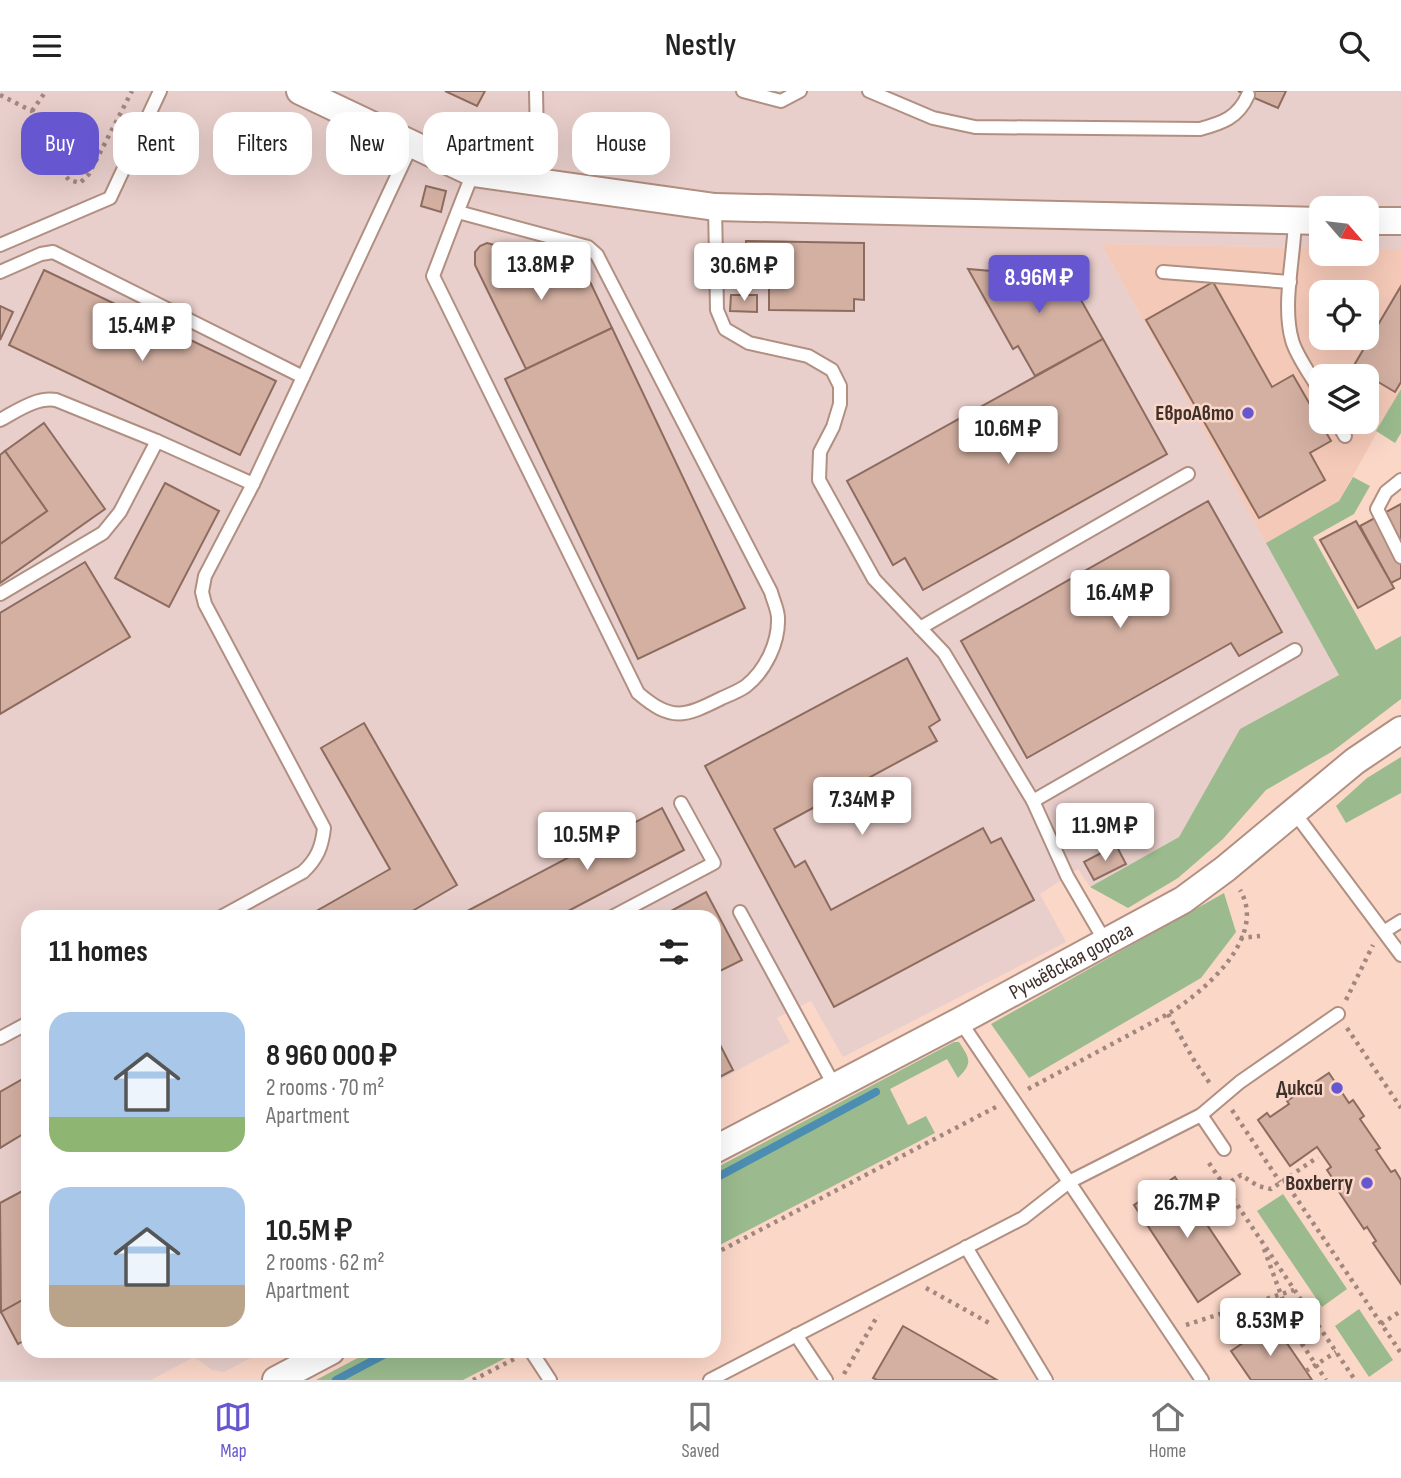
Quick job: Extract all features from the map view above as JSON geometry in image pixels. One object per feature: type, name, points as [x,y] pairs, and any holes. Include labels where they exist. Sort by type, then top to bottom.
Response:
[{"type":"street","points":[[300,91],[423,150]]},
{"type":"street","points":[[487,175],[715,207],[1308,220]]},
{"type":"street","points":[[1379,221],[1401,221]]},
{"type":"street","name":"Ручьёвская дорога","points":[[721,1146],[961,1021],[1183,900],[1225,869],[1355,761],[1401,730]]},
{"type":"street","points":[[276,1380],[318,1358]]},
{"type":"lane","points":[[0,245],[110,198],[160,91]]},
{"type":"lane","points":[[530,181],[537,142],[536,91]]},
{"type":"lane","points":[[743,91],[781,101],[800,91]]},
{"type":"lane","points":[[869,91],[933,118],[975,127],[1200,129],[1224,122],[1243,105],[1248,95]]},
{"type":"lane","points":[[234,910],[303,872],[314,862],[323,843],[324,828],[205,604],[202,591],[205,576],[253,484],[411,144]]},
{"type":"lane","points":[[458,212],[588,247],[597,255],[771,592],[778,618],[773,648],[765,665],[746,686],[693,713],[672,714],[655,707],[638,692],[433,276],[472,175]]},
{"type":"lane","points":[[715,207],[716,310],[725,329],[749,343],[808,356],[832,370],[840,386],[840,404],[833,427],[820,452],[819,480],[874,579],[944,653],[1033,801],[1067,876],[1106,943]]},
{"type":"lane","points":[[1308,220],[1295,248],[1287,298],[1292,342],[1309,372]]},
{"type":"lane","points":[[0,272],[41,254],[53,252],[303,377]]},
{"type":"lane","points":[[1163,272],[1290,282]]},
{"type":"lane","points":[[0,420],[47,398],[157,440],[253,484]]},
{"type":"lane","points":[[0,594],[103,533],[120,512],[157,440]]},
{"type":"lane","points":[[920,628],[1188,474]]},
{"type":"lane","points":[[1401,480],[1386,492],[1377,509],[1401,557]]},
{"type":"lane","points":[[1033,801],[1296,650]]},
{"type":"lane","points":[[625,910],[714,863],[681,803]]},
{"type":"lane","points":[[1294,812],[1401,955]]},
{"type":"lane","points":[[740,912],[835,1087]]},
{"type":"lane","points":[[1385,931],[1401,921]]},
{"type":"lane","points":[[710,1380],[1023,1218],[1069,1182],[1201,1115],[1249,1075],[1338,1014]]},
{"type":"lane","points":[[961,1021],[1202,1380]]},
{"type":"lane","points":[[0,1038],[21,1027]]},
{"type":"lane","points":[[1201,1115],[1224,1149]]},
{"type":"lane","points":[[966,1247],[1046,1380]]},
{"type":"lane","points":[[796,1335],[826,1380]]},
{"type":"lane","points":[[536,1358],[550,1380]]},
{"type":"path","points":[[32,111],[46,91]]},
{"type":"path","points":[[0,95],[32,111],[58,168],[69,180],[80,183],[89,174],[132,91]]},
{"type":"path","points":[[1385,931],[1373,945],[1338,1014],[1401,1108]]},
{"type":"path","points":[[1240,938],[1260,936]]},
{"type":"path","points":[[1168,1014],[1195,1062],[1237,1117],[1401,1353]]},
{"type":"path","points":[[1183,1125],[1355,1380]]},
{"type":"path","points":[[1224,1186],[1241,1175],[1258,1186],[1271,1189],[1318,1157]]},
{"type":"path","points":[[1260,1240],[1296,1335],[1326,1380]]},
{"type":"path","points":[[840,1380],[902,1281],[1023,1342]]},
{"type":"path","points":[[1168,1330],[1294,1290]]},
{"type":"path","points":[[1381,1324],[1401,1311]]},
{"type":"path","points":[[1306,1371],[1336,1352]]},
{"type":"path","points":[[473,1380],[516,1358]]},
{"type":"shaded area","points":[[0,91],[1401,91],[1401,249],[1379,249],[1379,196],[1309,196],[1309,248],[1101,244],[1339,675],[1240,729],[1179,837],[1090,887],[1078,869],[1040,894],[1066,942],[843,1057],[811,1001],[777,1018],[790,1042],[721,1079],[721,910],[21,910],[21,1358],[192,1358],[151,1380],[0,1380]]},
{"type":"shaded area","points":[[1101,244],[1309,248],[1309,266],[1379,266],[1379,249],[1401,249],[1401,389],[1379,429],[1379,364],[1309,364],[1309,434],[1376,434],[1339,501],[1266,543]]},
{"type":"shaded area","points":[[195,1358],[251,1358],[224,1372],[212,1370]]},
{"type":"green space","points":[[1401,389],[1401,433],[1395,443],[1379,433],[1379,426]]},
{"type":"green space","points":[[1353,477],[1370,486],[1354,514],[1313,537],[1376,650],[1401,636],[1401,699],[1333,751],[1266,790],[1223,839],[1178,878],[1128,908],[1090,887],[1179,837],[1240,729],[1339,675],[1266,543],[1339,501]]},
{"type":"green space","points":[[1401,757],[1401,793],[1346,823],[1336,806],[1367,778]]},
{"type":"green space","points":[[1224,893],[1236,932],[1201,978],[1029,1078],[991,1024]]},
{"type":"green space","points":[[954,1042],[959,1042],[966,1053],[968,1065],[958,1078],[947,1059],[890,1089],[908,1125],[926,1116],[935,1133],[721,1244],[721,1165]]},
{"type":"green space","points":[[1283,1194],[1347,1289],[1322,1307],[1257,1211]]},
{"type":"green space","points":[[1359,1309],[1393,1360],[1369,1377],[1335,1326]]},
{"type":"green space","points":[[358,1358],[505,1358],[463,1380],[316,1380]]},
{"type":"building","points":[[445,91],[485,91],[477,106]]},
{"type":"building","points":[[1238,91],[1286,91],[1278,108]]},
{"type":"building","points":[[426,186],[446,191],[441,212],[421,206]]},
{"type":"building","points":[[746,241],[864,243],[864,300],[854,299],[854,311],[769,310],[769,288],[746,288]]},
{"type":"building","points":[[487,243],[584,269],[612,328],[526,369],[475,265],[475,252]]},
{"type":"building","points":[[1060,263],[1103,339],[1035,376],[1018,346],[1013,349],[968,269],[1039,275]]},
{"type":"building","points":[[44,270],[276,381],[240,455],[9,345]]},
{"type":"building","points":[[1213,282],[1272,387],[1293,375],[1309,403],[1309,434],[1327,434],[1331,441],[1310,453],[1325,480],[1259,518],[1146,320]]},
{"type":"building","points":[[1401,286],[1401,382],[1395,392],[1379,382],[1379,364],[1355,364],[1363,350],[1379,350],[1379,323]]},
{"type":"building","points":[[731,295],[757,295],[757,312],[730,311]]},
{"type":"building","points":[[0,306],[13,312],[0,340]]},
{"type":"building","points":[[612,328],[745,608],[638,659],[505,379]]},
{"type":"building","points":[[1103,339],[1167,454],[923,590],[905,558],[893,565],[847,481]]},
{"type":"building","points":[[44,423],[105,509],[0,583],[0,544],[47,511],[5,451]]},
{"type":"building","points":[[5,451],[47,511],[0,544],[0,455]]},
{"type":"building","points":[[165,483],[219,511],[169,607],[115,578]]},
{"type":"building","points":[[1208,501],[1282,632],[1239,656],[1231,643],[1027,758],[961,641]]},
{"type":"building","points":[[1401,504],[1401,578],[1391,583],[1360,526]]},
{"type":"building","points":[[1356,521],[1394,588],[1358,608],[1320,540]]},
{"type":"building","points":[[85,562],[130,637],[0,714],[0,613]]},
{"type":"building","points":[[907,658],[940,720],[929,727],[937,741],[774,829],[795,867],[805,861],[831,910],[983,828],[991,843],[1001,838],[1034,900],[834,1007],[705,766]]},
{"type":"building","points":[[364,723],[457,885],[414,910],[318,910],[390,869],[321,748]]},
{"type":"building","points":[[662,808],[684,850],[570,910],[469,910]]},
{"type":"building","points":[[1116,845],[1126,864],[1094,880],[1084,862]]},
{"type":"building","points":[[706,892],[716,910],[673,910]]},
{"type":"building","points":[[721,920],[742,960],[721,970]]},
{"type":"building","points":[[721,1047],[733,1070],[721,1076]]},
{"type":"building","points":[[1329,1073],[1349,1103],[1353,1100],[1364,1116],[1360,1119],[1380,1148],[1376,1150],[1391,1172],[1395,1170],[1401,1180],[1401,1284],[1373,1243],[1376,1241],[1367,1227],[1364,1229],[1333,1183],[1335,1182],[1327,1170],[1331,1167],[1317,1147],[1290,1166],[1258,1120],[1267,1113],[1270,1117],[1289,1104],[1287,1101]]},
{"type":"building","points":[[21,1080],[21,1135],[0,1148],[0,1092]]},
{"type":"building","points":[[1175,1177],[1240,1274],[1198,1302],[1134,1205]]},
{"type":"building","points":[[21,1192],[21,1301],[1,1312],[0,1203]]},
{"type":"building","points":[[21,1301],[21,1342],[18,1344],[1,1312]]},
{"type":"building","points":[[1273,1323],[1312,1380],[1251,1380],[1231,1351]]},
{"type":"building","points":[[903,1326],[997,1380],[873,1378]]},
{"type":"waterway","points":[[721,1175],[876,1092]]},
{"type":"waterway","points":[[336,1380],[378,1358]]},
{"type":"place","name":"ЕвроАвто","points":[[1248,413]]},
{"type":"place","name":"Дикси","points":[[1337,1088]]},
{"type":"place","name":"Boxberry","points":[[1367,1183]]}]
